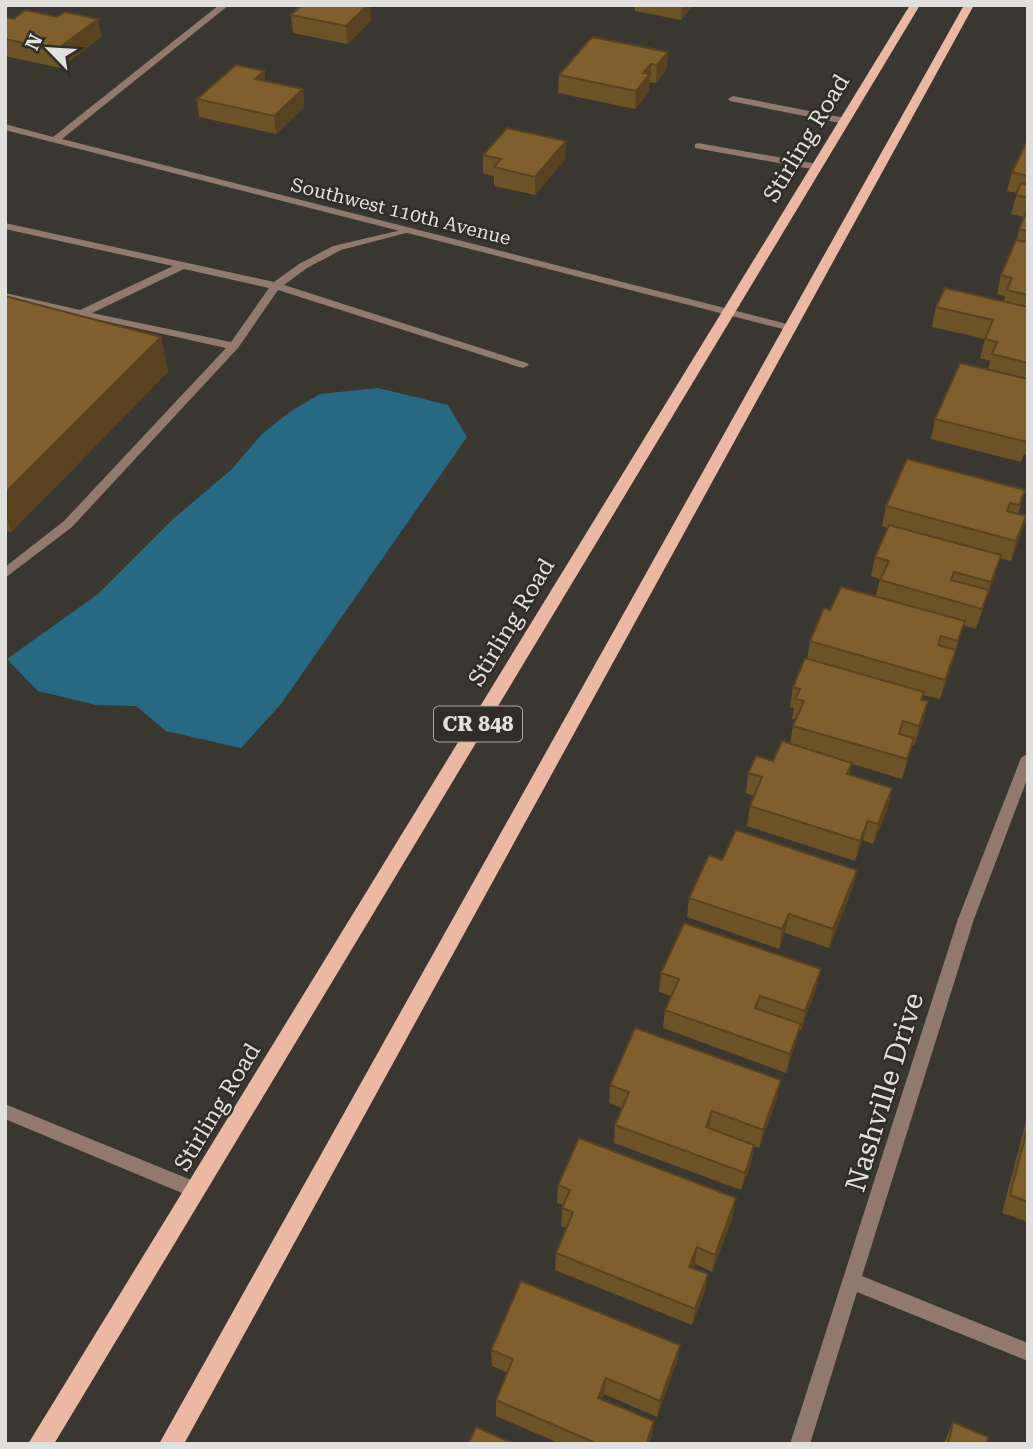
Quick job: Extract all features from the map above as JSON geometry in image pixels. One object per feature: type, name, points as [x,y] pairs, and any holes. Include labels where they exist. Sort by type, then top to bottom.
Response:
[{"type":"main road","name":"Stirling Road","points":[[40,1444],[915,5]]},
{"type":"main road","name":"CR 848","points":[[171,1444],[788,327],[969,5]]},
{"type":"street","points":[[55,140],[225,5]]},
{"type":"street","points":[[733,99],[845,121]]},
{"type":"street","name":"Southwest 110th Avenue","points":[[5,127],[788,327]]},
{"type":"street","points":[[698,146],[817,167]]},
{"type":"street","points":[[5,226],[276,285],[523,365]]},
{"type":"street","points":[[8,568],[68,524],[234,346],[276,285],[303,266],[337,248],[407,230]]},
{"type":"street","points":[[81,314],[184,265]]},
{"type":"street","points":[[5,296],[234,346]]},
{"type":"street","name":"Nashville Drive","points":[[800,1444],[966,919],[1028,758]]},
{"type":"street","points":[[5,1111],[195,1191]]},
{"type":"street","points":[[852,1280],[1028,1352]]},
{"type":"water","points":[[378,388],[448,405],[467,437],[281,704],[241,748],[166,731],[136,706],[96,705],[38,691],[7,659],[98,594],[173,519],[231,470],[262,434],[291,411],[320,394]]},
{"type":"building","points":[[302,5],[368,5],[346,26],[291,15]]},
{"type":"building","points":[[25,10],[57,17],[65,12],[98,19],[56,50],[5,39],[5,17],[14,19]]},
{"type":"building","points":[[592,37],[668,52],[657,65],[651,64],[643,73],[650,74],[636,91],[559,75]]},
{"type":"building","points":[[236,65],[264,71],[255,79],[303,89],[274,116],[197,99]]},
{"type":"building","points":[[507,128],[566,141],[535,177],[494,167],[501,159],[483,155]]},
{"type":"building","points":[[1028,139],[1028,176],[1012,172]]},
{"type":"building","points":[[1021,183],[1028,185],[1028,198],[1016,195]]},
{"type":"building","points":[[1028,209],[1028,231],[1019,229]]},
{"type":"building","points":[[1016,240],[1028,242],[1028,295],[1007,290],[1012,278],[1001,275]]},
{"type":"building","points":[[945,288],[1028,307],[1028,363],[992,354],[997,342],[985,339],[993,320],[936,307]]},
{"type":"building","points":[[5,296],[161,337],[5,493]]},
{"type":"building","points":[[960,363],[1028,379],[1027,442],[935,419]]},
{"type":"building","points":[[907,459],[1025,490],[1019,505],[1010,503],[1007,511],[1026,516],[1016,541],[886,506]]},
{"type":"building","points":[[889,525],[1001,555],[991,582],[954,572],[951,580],[989,590],[982,609],[880,580],[889,561],[875,557]]},
{"type":"building","points":[[841,587],[965,621],[958,641],[941,636],[938,645],[956,650],[945,680],[810,641],[824,608],[830,610]]},
{"type":"building","points":[[805,658],[924,692],[921,700],[928,701],[919,726],[903,721],[899,734],[914,738],[907,759],[793,726],[804,701],[795,699],[800,689],[793,687]]},
{"type":"building","points":[[782,741],[852,763],[847,774],[892,788],[878,824],[868,821],[860,841],[750,806],[762,777],[748,773],[756,756],[773,761]]},
{"type":"building","points":[[736,830],[857,870],[833,929],[789,914],[782,929],[689,898],[709,855],[722,860]]},
{"type":"building","points":[[684,923],[821,969],[805,1011],[760,996],[755,1008],[801,1024],[790,1054],[665,1010],[679,979],[661,973]]},
{"type":"building","points":[[635,1028],[781,1080],[763,1130],[712,1111],[706,1127],[754,1145],[745,1173],[615,1125],[629,1092],[610,1085]]},
{"type":"building","points":[[1028,1126],[1028,1202],[1010,1195]]},
{"type":"building","points":[[579,1138],[736,1198],[715,1255],[697,1247],[689,1267],[708,1274],[695,1309],[556,1253],[573,1212],[562,1208],[570,1190],[558,1185]]},
{"type":"building","points":[[521,1281],[680,1345],[660,1401],[606,1378],[598,1398],[654,1421],[646,1444],[598,1444],[496,1400],[513,1359],[491,1350]]},
{"type":"building","points":[[953,1422],[988,1437],[986,1444],[948,1444]]},
{"type":"building","points":[[476,1427],[514,1444],[468,1444]]}]
